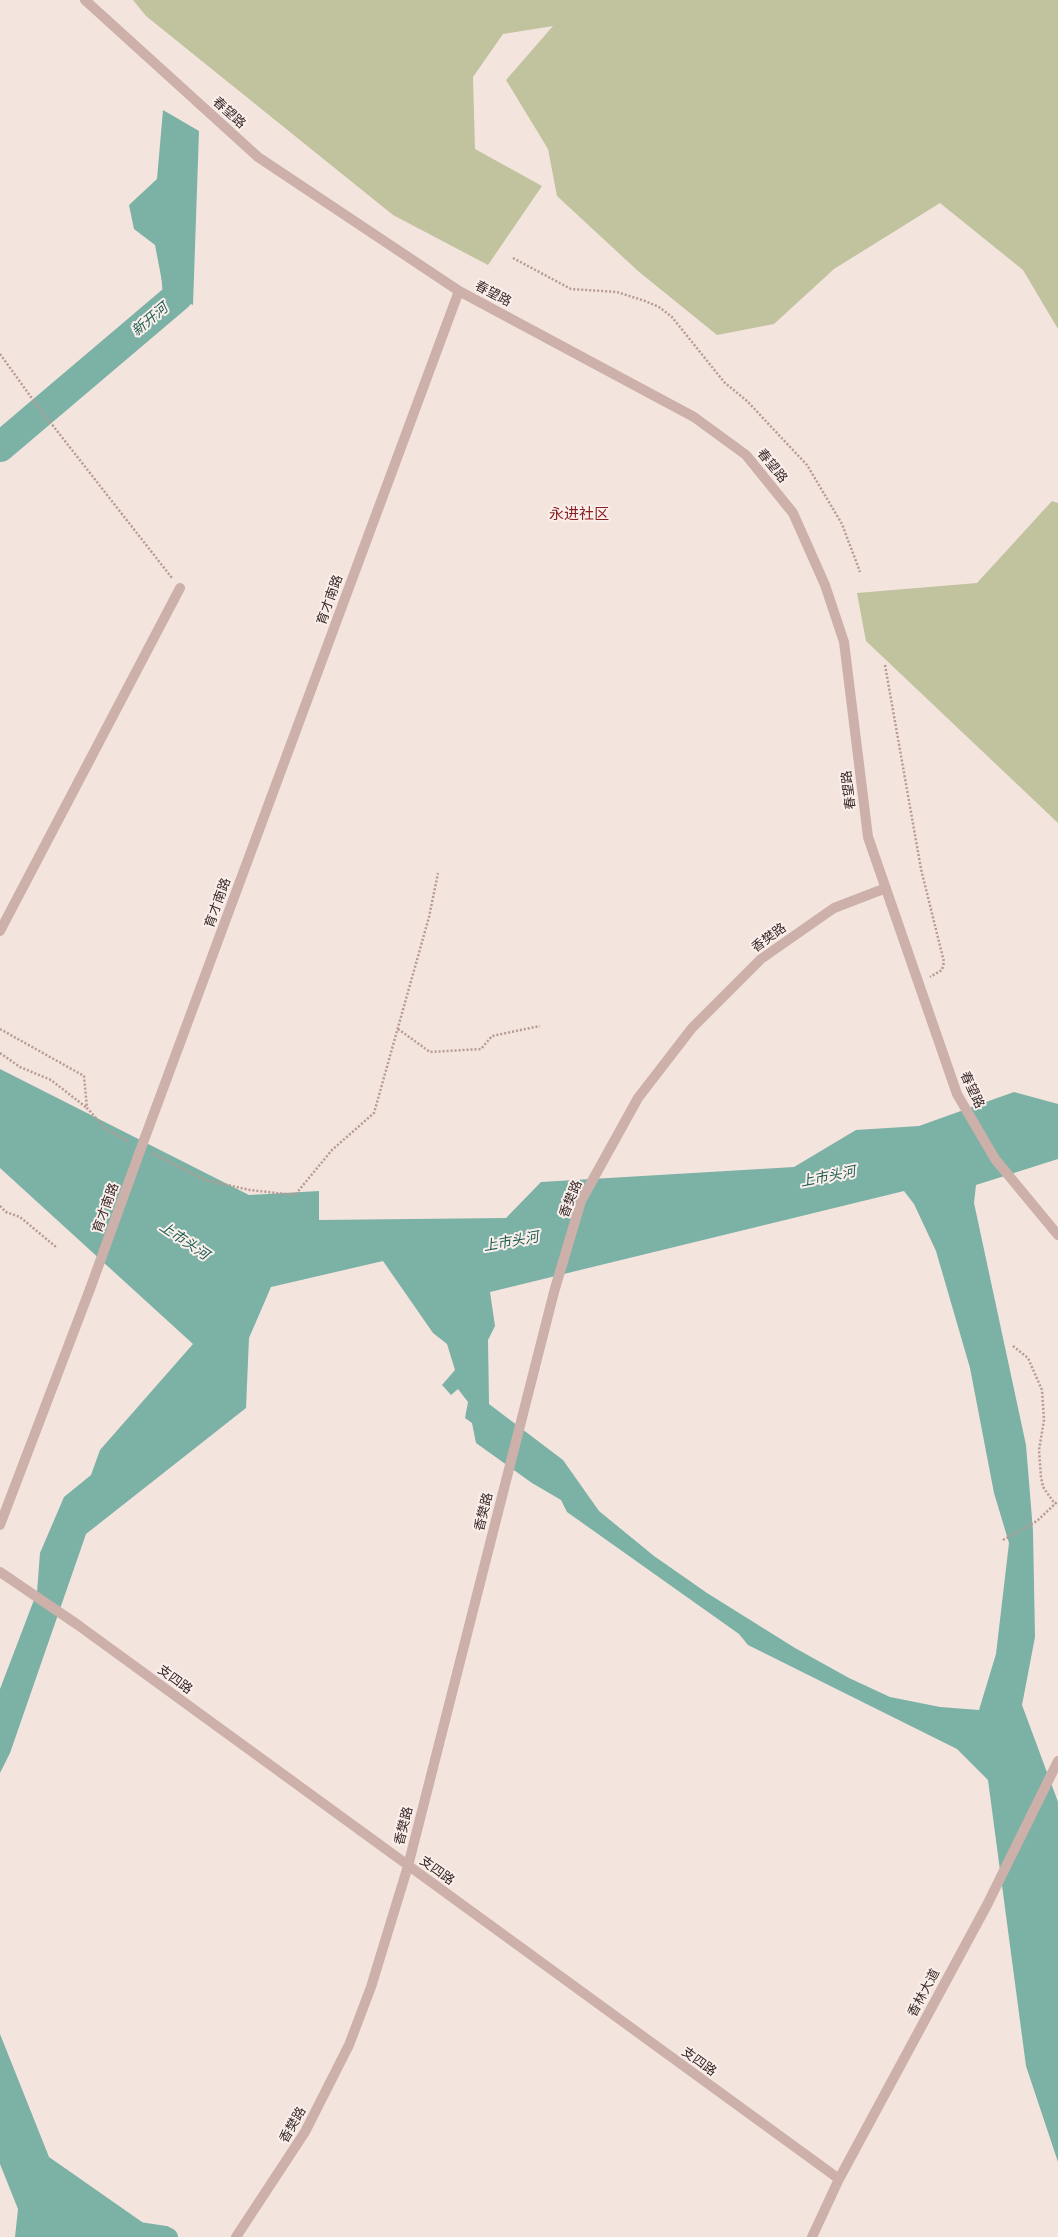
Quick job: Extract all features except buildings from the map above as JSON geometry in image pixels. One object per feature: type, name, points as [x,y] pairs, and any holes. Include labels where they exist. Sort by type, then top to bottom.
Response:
[{"type":"street","name":"春望路","points":[[85,0],[258,157],[459,291],[694,417],[746,455],[793,512],[825,585],[844,642],[868,837],[957,1094],[995,1159],[1058,1235]]},
{"type":"street","name":"育才南路","points":[[0,1525],[90,1289],[140,1142],[459,291]]},
{"type":"street","points":[[0,931],[180,588]]},
{"type":"street","name":"香樊路","points":[[236,2237],[305,2132],[349,2044],[371,1987],[408,1866],[554,1292],[581,1201],[638,1098],[692,1028],[761,959],[834,908],[886,888]]},
{"type":"street","name":"支四路","points":[[0,1572],[78,1625],[839,2179]]},
{"type":"street","name":"香林大道","points":[[812,2237],[839,2179],[987,1905],[1058,1761]]},
{"type":"path","points":[[514,258],[571,289],[616,292],[652,304],[672,317],[724,382],[747,401],[807,465],[842,524],[860,572]]},
{"type":"path","points":[[0,354],[36,404],[180,588]]},
{"type":"path","points":[[885,665],[921,869],[944,962],[942,970],[919,984]]},
{"type":"path","points":[[149,1152],[205,1180],[250,1190],[295,1194],[332,1150],[374,1113],[430,917],[438,873]]},
{"type":"path","points":[[398,1029],[430,1052],[481,1049],[492,1036],[540,1026]]},
{"type":"path","points":[[0,1029],[84,1076],[87,1108]]},
{"type":"path","points":[[0,1053],[20,1068],[51,1080],[87,1108],[107,1130],[140,1142]]},
{"type":"path","points":[[0,1206],[6,1212],[20,1217],[56,1247]]},
{"type":"path","points":[[1013,1346],[1028,1358],[1042,1390],[1044,1420],[1040,1450],[1041,1477],[1043,1487],[1055,1504]]},
{"type":"path","points":[[1003,1540],[1038,1521],[1058,1501]]},
{"type":"green space","points":[[133,0],[1058,0],[1058,329],[1023,270],[940,203],[834,269],[774,324],[717,335],[638,271],[557,196],[548,149],[506,80],[553,26],[503,34],[473,77],[475,149],[542,186],[488,265],[393,215],[146,16]]},
{"type":"green space","points":[[1052,501],[1058,503],[1058,823],[866,641],[857,593],[977,583]]},
{"type":"water","points":[[163,110],[199,131],[193,305],[164,292],[155,245],[134,229],[129,205],[157,179]]},
{"type":"water","name":"上市头河","points":[[0,1069],[249,1195],[319,1191],[319,1220],[506,1218],[541,1182],[794,1167],[856,1130],[919,1126],[1014,1092],[1058,1104],[1058,1159],[976,1185],[974,1203],[1026,1445],[1033,1531],[1035,1637],[1022,1705],[1058,1802],[1058,2162],[1026,2066],[988,1780],[957,1749],[748,1645],[739,1634],[567,1512],[561,1500],[532,1483],[476,1443],[472,1423],[465,1418],[468,1402],[458,1389],[451,1395],[442,1385],[455,1370],[447,1344],[433,1333],[383,1261],[271,1287],[249,1338],[246,1408],[86,1534],[10,1753],[0,1773],[0,1689],[37,1592],[40,1553],[64,1497],[91,1475],[100,1450],[193,1344],[0,1168]],"holes":[[[904,1191],[914,1204],[936,1251],[970,1368],[994,1493],[1009,1543],[996,1654],[979,1710],[940,1707],[890,1697],[849,1678],[795,1648],[707,1593],[654,1556],[599,1511],[563,1460],[489,1404],[488,1340],[495,1326],[490,1292]]]},
{"type":"water","points":[[0,2034],[49,2157],[152,2229],[143,2237],[15,2237],[18,2209],[0,2164]]},
{"type":"waterway","name":"新开河","points":[[0,447],[178,296],[175,258]]},
{"type":"waterway","points":[[125,2229],[165,2235],[169,2237]]},
{"type":"district","name":"永进社区","points":[[579,515]]}]
